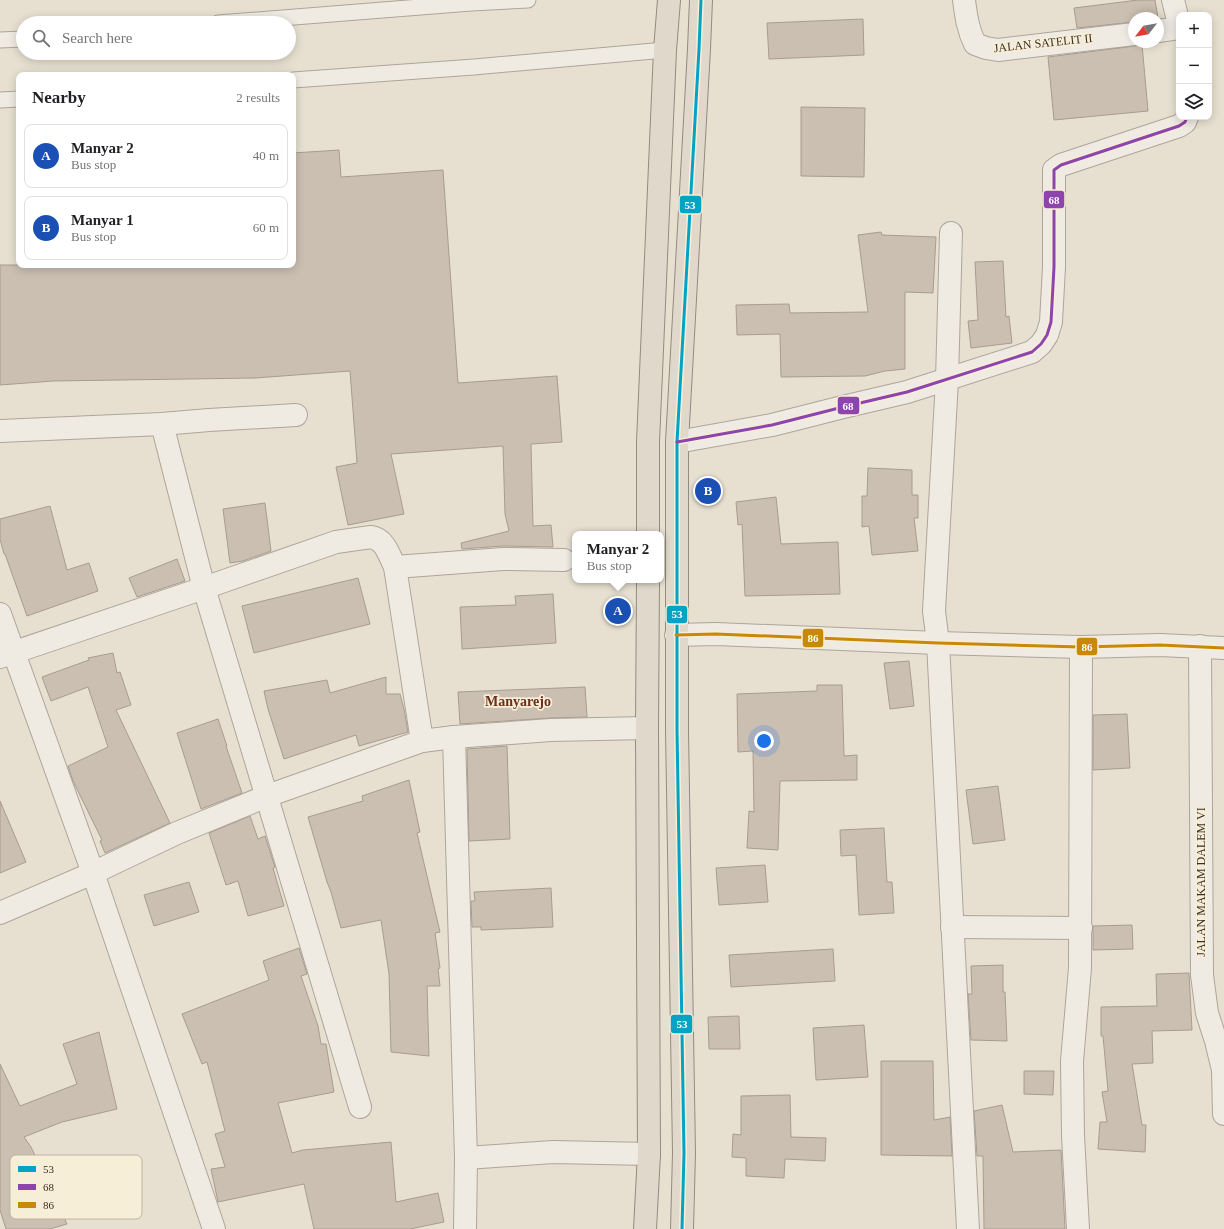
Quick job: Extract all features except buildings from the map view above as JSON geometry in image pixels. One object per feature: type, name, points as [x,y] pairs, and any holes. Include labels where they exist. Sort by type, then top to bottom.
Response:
[{"type":"highway","points":[[648,531],[648,442],[665,50],[669,0]]},
{"type":"highway","points":[[682,1229],[684,1153],[676,635],[677,442],[701,0]]},
{"type":"highway","points":[[645,1229],[649,1154],[647,728],[648,583]]},
{"type":"street","name":"JALAN SATELIT II","points":[[964,0],[970,35],[975,44],[986,48],[998,50],[1128,35]]},
{"type":"street","points":[[1173,0],[1176,12]]},
{"type":"street","points":[[1164,30],[1176,28]]},
{"type":"street","points":[[677,442],[772,425],[907,392],[1032,352],[1041,344],[1047,335],[1051,322],[1054,267],[1054,170],[1061,165],[1179,126],[1186,120]]},
{"type":"street","points":[[952,232],[947,380],[934,611],[938,643],[968,1229]]},
{"type":"street","points":[[0,431],[162,424],[296,415]]},
{"type":"street","points":[[162,424],[204,588],[360,1107]]},
{"type":"street","points":[[6,655],[336,542],[372,537],[377,538],[382,542],[394,567],[422,741]]},
{"type":"street","points":[[394,567],[503,559],[564,560]]},
{"type":"street","points":[[0,614],[6,655],[93,873],[214,1229]]},
{"type":"street","points":[[676,635],[716,634],[1081,647],[1160,645],[1224,648]]},
{"type":"street","name":"JALAN MAKAM DALEM VI","points":[[1200,646],[1202,975],[1207,1013],[1220,1040],[1223,1070],[1224,1114]]},
{"type":"street","points":[[1078,1229],[1073,1135],[1072,1061],[1080,968],[1081,928],[1081,647]]},
{"type":"street","points":[[0,913],[93,873],[177,834],[267,796],[422,741],[454,737],[551,730],[647,728]]},
{"type":"street","points":[[454,737],[466,1158],[465,1229]]},
{"type":"street","points":[[952,927],[1081,928]]},
{"type":"street","points":[[466,1158],[553,1152],[649,1154]]},
{"type":"lane","points":[[296,17],[528,0]]},
{"type":"lane","points":[[0,40],[16,39]]},
{"type":"lane","points":[[296,80],[474,67],[665,50]]},
{"type":"lane","points":[[0,100],[16,99]]},
{"type":"transit line","name":"53","points":[[682,1229],[684,1153],[677,730],[677,442],[701,0]]},
{"type":"transit line","name":"68","points":[[677,442],[772,425],[907,392],[1032,352],[1041,344],[1047,335],[1051,322],[1054,267],[1054,170],[1061,165],[1179,126],[1186,120]]},
{"type":"transit line","name":"86","points":[[676,635],[716,634],[1081,647],[1160,645],[1224,648]]},
{"type":"place","name":"Manyar 1","points":[[708,491]]},
{"type":"place","name":"Manyar 2","points":[[618,611]]},
{"type":"district","name":"Manyarejo","points":[[518,701]]}]
